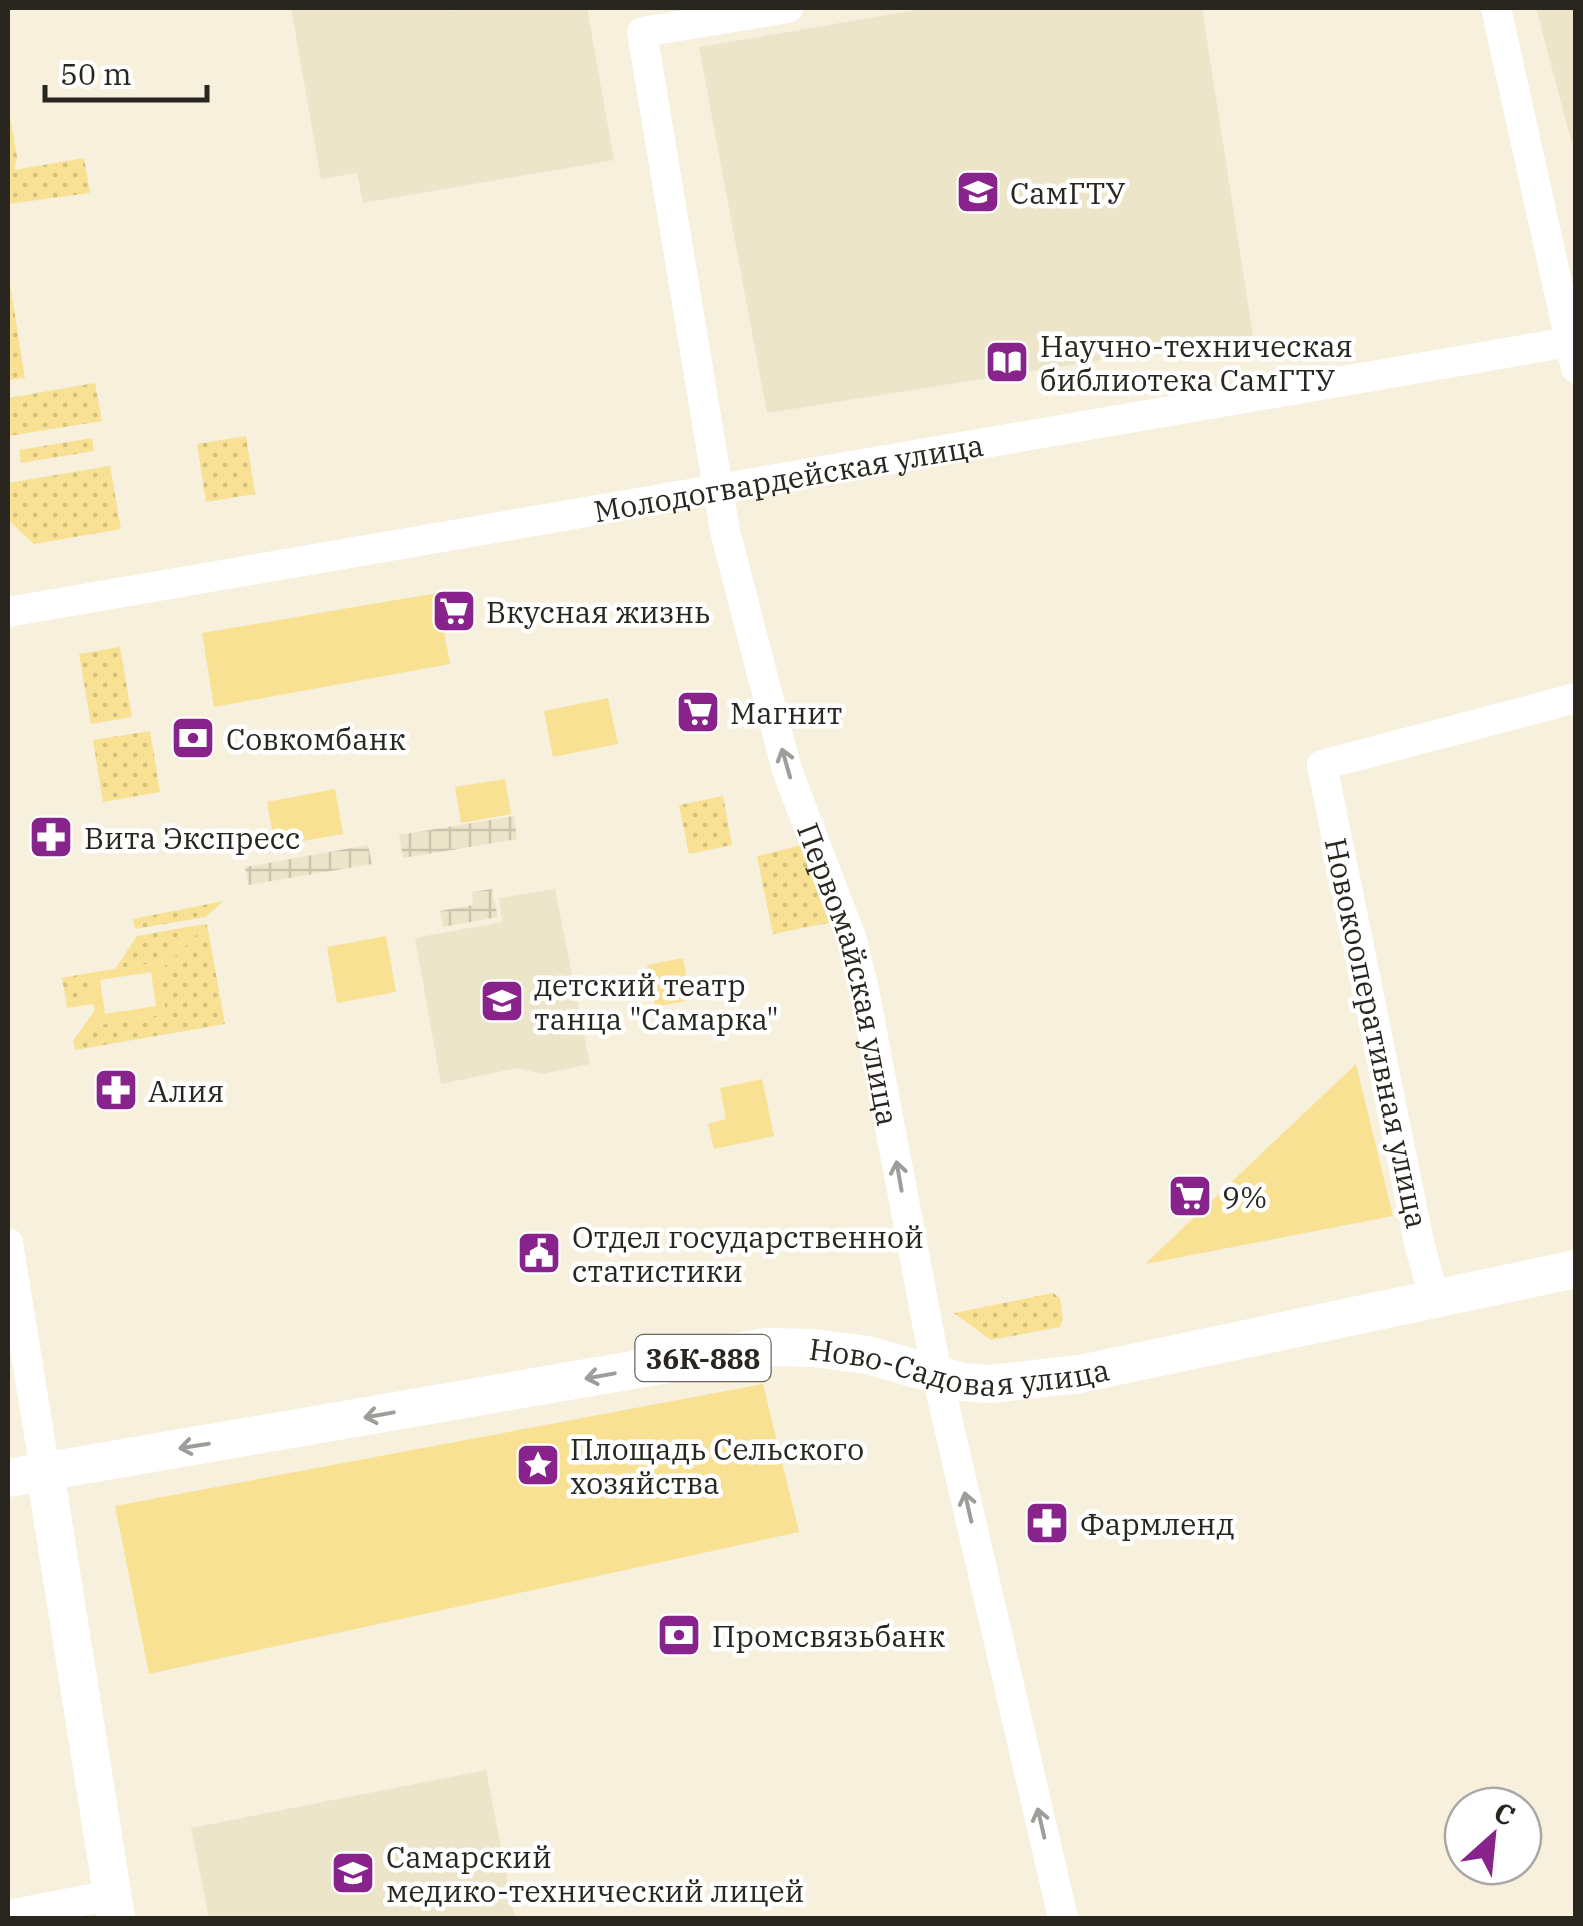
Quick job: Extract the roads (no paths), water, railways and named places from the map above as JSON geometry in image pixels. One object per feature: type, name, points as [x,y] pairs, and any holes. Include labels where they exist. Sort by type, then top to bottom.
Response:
[{"type":"main road","name":"Ново-Садовая улица","points":[[8,1478],[766,1347],[814,1348],[868,1356],[937,1375],[990,1384],[1080,1374],[1576,1269]]},
{"type":"main road","points":[[45,1471],[114,1906]]},
{"type":"street","name":"Первомайская улица","points":[[788,8],[642,32],[717,489],[788,770],[852,940],[937,1375],[1063,1918]]},
{"type":"street","points":[[1496,8],[1572,355]]},
{"type":"street","name":"Молодогвардейская улица","points":[[8,612],[717,489],[1572,355]]},
{"type":"street","name":"Новокооперативная улица","points":[[1435,1300],[1420,1247],[1322,765],[1576,698]]},
{"type":"street","points":[[8,1243],[45,1471]]},
{"type":"street","points":[[8,1915],[114,1906]]},
{"type":"place","name":"СамГТУ","points":[[978,192]]},
{"type":"place","name":"Научно-техническая библиотека СамГТУ","points":[[1007,362]]},
{"type":"place","name":"Вкусная жизнь","points":[[454,611]]},
{"type":"place","name":"Магнит","points":[[698,712]]},
{"type":"place","name":"Совкомбанк","points":[[193,738]]},
{"type":"place","name":"Вита Экспресс","points":[[51,837]]},
{"type":"place","name":"детский театр танца \"Самарка\"","points":[[502,1001]]},
{"type":"place","name":"Алия","points":[[116,1090]]},
{"type":"place","name":"9%","points":[[1190,1196]]},
{"type":"place","name":"Отдел государственной статистики","points":[[539,1253]]},
{"type":"place","name":"Площадь Сельского хозяйства","points":[[538,1465]]},
{"type":"place","name":"Фармленд","points":[[1047,1523]]},
{"type":"place","name":"Промсвязьбанк","points":[[679,1635]]},
{"type":"place","name":"Самарский медико-технический лицей","points":[[353,1873]]}]
